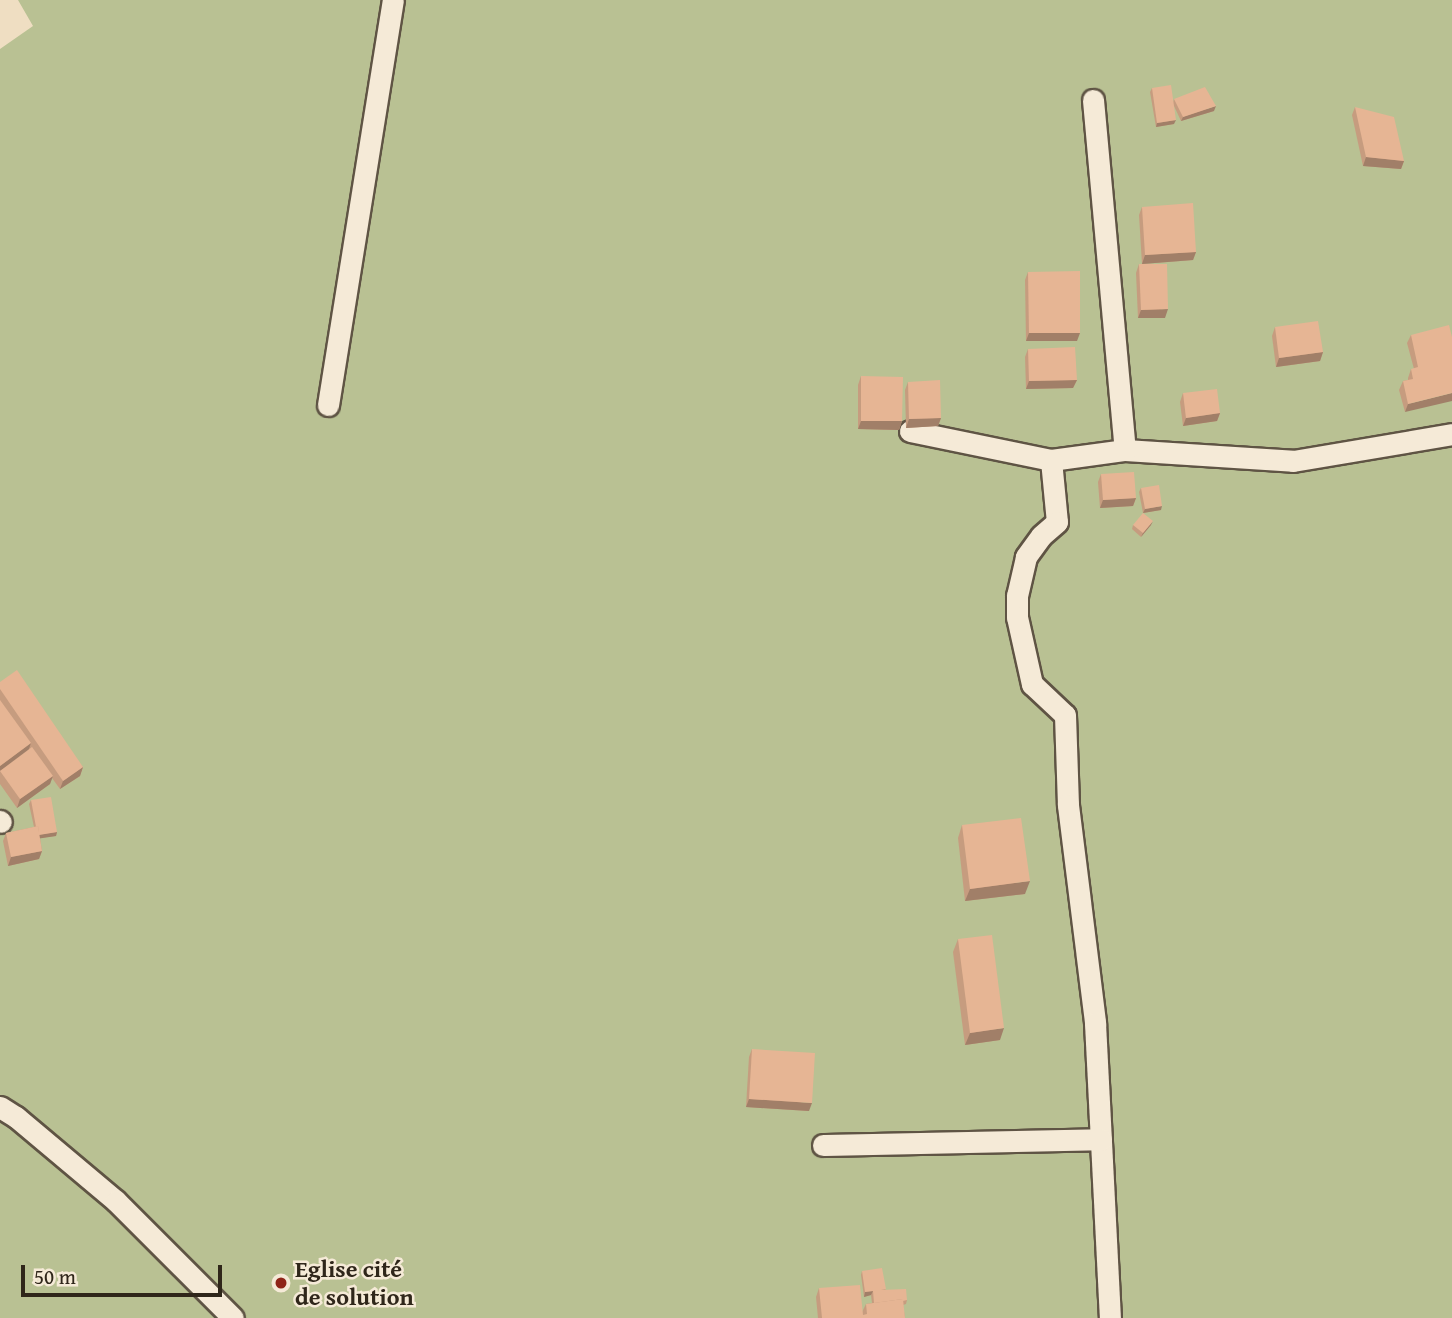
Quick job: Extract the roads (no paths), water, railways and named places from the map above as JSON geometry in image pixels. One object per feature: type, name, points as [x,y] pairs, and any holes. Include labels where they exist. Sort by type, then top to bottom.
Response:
[{"type":"street","points":[[328,405],[393,0]]},
{"type":"street","points":[[1093,100],[1125,450]]},
{"type":"street","points":[[910,431],[1051,460],[1125,450],[1293,461],[1452,434]]},
{"type":"street","points":[[1051,460],[1057,522],[1041,536],[1026,557],[1017,595],[1017,617],[1032,684],[1065,715],[1068,805],[1095,1023],[1110,1318]]},
{"type":"street","points":[[0,1107],[116,1201],[233,1318]]},
{"type":"street","points":[[823,1144],[1101,1139]]},
{"type":"place","name":"Eglise cité de solution","points":[[281,1283]]}]
